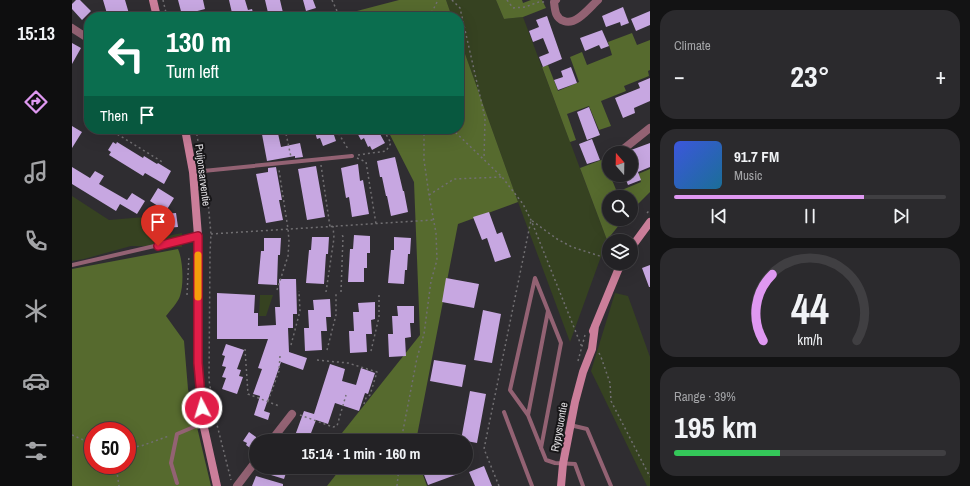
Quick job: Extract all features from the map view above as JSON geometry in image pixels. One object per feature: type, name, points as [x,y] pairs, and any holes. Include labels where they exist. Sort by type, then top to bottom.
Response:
[{"type":"main road","points":[[153,0],[156,12]]},
{"type":"main road","name":"Puijonsarventie","points":[[186,134],[193,172],[198,236],[198,363],[203,423],[217,486]]},
{"type":"main road","points":[[638,239],[650,223]]},
{"type":"main road","name":"Rypysuontie","points":[[561,486],[563,464],[570,425],[589,348],[595,326],[618,270]]},
{"type":"street","points":[[555,1],[555,11],[559,19],[567,22],[576,20],[585,14],[598,0]]},
{"type":"street","points":[[72,28],[84,36]]},
{"type":"street","points":[[627,146],[650,128]]},
{"type":"street","points":[[277,434],[296,414]]},
{"type":"street","points":[[237,486],[249,470]]},
{"type":"lane","points":[[193,172],[352,156]]},
{"type":"lane","points":[[72,265],[198,236]]},
{"type":"lane","points":[[541,448],[561,343],[535,278],[510,390],[528,415],[541,448],[546,460],[563,464],[575,464],[584,486]]},
{"type":"lane","points":[[528,415],[548,310]]},
{"type":"lane","points":[[504,412],[532,486]]},
{"type":"lane","points":[[177,483],[171,463],[177,434],[203,423]]},
{"type":"lane","points":[[570,425],[587,430],[610,486]]},
{"type":"path","points":[[163,0],[166,12]]},
{"type":"path","points":[[332,0],[338,12]]},
{"type":"path","points":[[432,12],[438,0]]},
{"type":"path","points":[[452,0],[460,8],[461,12]]},
{"type":"path","points":[[507,0],[514,8],[525,7],[539,2],[555,1]]},
{"type":"path","points":[[464,26],[485,118],[484,159]]},
{"type":"path","points":[[117,134],[164,163]]},
{"type":"path","points":[[197,134],[212,234],[209,380],[215,417],[233,486]]},
{"type":"path","points":[[286,134],[292,162]]},
{"type":"path","points":[[339,134],[352,156],[366,162],[376,224]]},
{"type":"path","points":[[352,156],[386,151],[391,143],[386,134]]},
{"type":"path","points":[[402,434],[417,358],[424,334],[431,281],[437,260],[436,233],[428,195],[424,160],[424,134]]},
{"type":"path","points":[[457,134],[502,177],[523,204],[531,220],[581,345],[598,350],[602,356],[610,382],[612,401],[650,477]]},
{"type":"path","points":[[320,159],[334,238],[326,292]]},
{"type":"path","points":[[277,290],[288,256],[289,241],[278,164]]},
{"type":"path","points":[[428,195],[454,179],[502,177]]},
{"type":"path","points":[[212,234],[433,220]]},
{"type":"path","points":[[531,220],[557,239],[572,247],[602,257]]},
{"type":"path","points":[[499,486],[484,449],[531,220]]},
{"type":"path","points":[[341,292],[342,234]]},
{"type":"path","points":[[187,294],[189,253]]},
{"type":"path","points":[[291,345],[300,311],[299,291]]},
{"type":"path","points":[[327,350],[336,315],[336,292]]},
{"type":"path","points":[[371,351],[379,317],[379,294]]},
{"type":"path","points":[[245,349],[248,394],[280,406]]},
{"type":"path","points":[[268,401],[279,371],[280,356]]},
{"type":"path","points":[[317,360],[348,364],[377,372],[370,395],[366,398],[363,407]]},
{"type":"path","points":[[296,414],[333,427],[337,426],[346,396]]},
{"type":"path","points":[[136,447],[177,434]]},
{"type":"path","points":[[72,435],[84,441]]},
{"type":"path","points":[[117,474],[119,486]]},
{"type":"path","points":[[397,486],[398,474]]},
{"type":"green space","points":[[399,0],[446,0],[450,12],[353,12]]},
{"type":"green space","points":[[446,0],[496,0],[504,19],[523,17],[605,234],[602,234],[602,254],[570,342],[464,51],[464,12],[450,12]]},
{"type":"green space","points":[[496,0],[522,0],[523,3],[531,0],[542,0],[546,8],[523,17],[504,19]]},
{"type":"green space","points":[[632,33],[637,45],[650,40],[649,76],[624,86],[626,91],[601,101],[611,126],[599,130],[589,106],[567,114],[576,140],[570,142],[542,67],[548,65],[558,91],[579,82],[570,57],[582,52],[587,65],[612,55],[608,42]]},
{"type":"green space","points":[[464,51],[518,202],[458,224],[417,434],[342,433],[420,335],[414,182],[390,134],[464,134]]},
{"type":"green space","points":[[602,160],[602,182],[613,182],[616,190],[602,190],[602,226],[618,226],[612,234],[605,234],[580,168]]},
{"type":"green space","points":[[650,169],[650,192],[638,204],[638,190],[622,190],[641,182],[638,174]]},
{"type":"green space","points":[[72,196],[109,220],[157,216],[158,238],[182,233],[182,247],[131,246],[72,261]]},
{"type":"green space","points":[[178,249],[182,266],[181,291],[178,301],[166,316],[184,341],[188,389],[211,486],[72,486],[72,269]]},
{"type":"green space","points":[[615,293],[628,296],[650,357],[650,486],[647,486],[591,371]]},
{"type":"green space","points":[[260,295],[273,295],[266,316],[259,316]]},
{"type":"green space","points":[[336,474],[423,474],[427,486],[327,486]]},
{"type":"building","points":[[76,0],[80,0],[91,11],[84,12],[84,18],[82,20],[72,9],[72,4]]},
{"type":"building","points":[[103,0],[125,0],[129,12],[107,12]]},
{"type":"building","points":[[178,0],[203,0],[205,9],[194,12],[181,12]]},
{"type":"building","points":[[229,0],[245,0],[248,10],[252,9],[253,12],[232,12]]},
{"type":"building","points":[[265,0],[280,0],[283,12],[268,12]]},
{"type":"building","points":[[303,0],[313,0],[316,8],[306,11]]},
{"type":"building","points":[[623,7],[629,23],[621,26],[620,22],[606,27],[602,16]]},
{"type":"building","points":[[650,11],[650,25],[636,31],[631,19]]},
{"type":"building","points":[[547,16],[562,59],[543,67],[539,57],[549,53],[543,38],[533,42],[529,31],[539,27],[536,20]]},
{"type":"building","points":[[602,30],[609,46],[601,49],[599,45],[585,51],[580,38]]},
{"type":"building","points":[[72,43],[81,48],[72,64]]},
{"type":"building","points":[[571,67],[577,83],[558,90],[554,80],[563,77],[561,71]]},
{"type":"building","points":[[650,78],[650,101],[634,108],[635,113],[623,118],[615,98],[640,88],[638,83]]},
{"type":"building","points":[[589,107],[600,135],[587,140],[577,112]]},
{"type":"building","points":[[72,126],[82,132],[72,148]]},
{"type":"building","points":[[262,134],[278,134],[281,147],[300,143],[303,157],[295,158],[295,156],[267,161]]},
{"type":"building","points":[[316,134],[334,134],[336,141],[323,146],[320,138],[317,139]]},
{"type":"building","points":[[358,134],[380,134],[385,143],[372,150],[370,146],[368,147],[364,138],[361,140]]},
{"type":"building","points":[[592,139],[600,160],[587,164],[579,144]]},
{"type":"building","points":[[113,142],[116,144],[117,142],[143,158],[144,156],[171,171],[164,184],[145,173],[143,176],[109,155],[111,152],[108,150]]},
{"type":"building","points":[[650,143],[650,167],[638,172],[638,147]]},
{"type":"building","points":[[395,157],[408,212],[391,216],[377,161]]},
{"type":"building","points":[[358,164],[360,181],[363,180],[369,214],[352,217],[349,197],[346,198],[341,168]]},
{"type":"building","points":[[316,166],[325,217],[307,220],[298,169]]},
{"type":"building","points":[[72,167],[90,178],[95,171],[104,176],[99,184],[127,200],[132,193],[145,201],[137,214],[120,204],[116,211],[72,184]]},
{"type":"building","points":[[276,167],[282,200],[279,200],[283,220],[266,223],[256,174],[268,172],[268,168]]},
{"type":"building","points":[[638,172],[641,180],[638,181]]},
{"type":"building","points":[[627,182],[636,182],[628,185]]},
{"type":"building","points":[[158,188],[174,198],[166,211],[150,201]]},
{"type":"building","points":[[489,212],[497,234],[502,232],[511,257],[495,262],[487,238],[482,240],[473,217]]},
{"type":"building","points":[[176,213],[178,227],[167,228],[165,214]]},
{"type":"building","points":[[354,235],[370,236],[370,253],[367,253],[367,268],[364,268],[364,282],[348,282],[350,249],[353,249]]},
{"type":"building","points":[[312,237],[329,237],[324,284],[306,283],[309,250],[311,250]]},
{"type":"building","points":[[394,237],[411,238],[410,254],[408,254],[404,284],[388,283],[391,250],[394,250]]},
{"type":"building","points":[[264,238],[281,238],[280,255],[278,255],[277,285],[258,284],[261,251],[264,251]]},
{"type":"building","points":[[650,265],[650,287],[649,287],[642,268]]},
{"type":"building","points":[[446,278],[479,284],[474,308],[442,302]]},
{"type":"building","points":[[279,279],[296,279],[297,314],[293,314],[293,328],[288,328],[289,352],[307,358],[303,370],[281,362],[264,411],[270,413],[268,420],[254,415],[260,396],[253,394],[262,369],[258,368],[268,339],[217,339],[217,293],[255,295],[254,313],[258,313],[258,326],[276,325],[275,307],[280,307]]},
{"type":"building","points":[[330,299],[331,317],[326,317],[327,331],[321,331],[322,350],[305,351],[304,328],[309,328],[308,310],[314,310],[313,300]]},
{"type":"building","points":[[375,302],[375,319],[371,320],[372,334],[366,334],[367,352],[350,353],[349,331],[354,331],[353,312],[359,312],[358,303]]},
{"type":"building","points":[[397,306],[414,306],[414,323],[410,323],[411,337],[405,338],[406,356],[389,357],[388,334],[393,334],[392,316],[398,316]]},
{"type":"building","points":[[483,310],[501,314],[492,363],[474,360]]},
{"type":"building","points":[[226,344],[244,350],[237,369],[241,370],[239,376],[243,377],[237,394],[222,389],[226,378],[222,377],[226,367],[222,366],[225,356],[222,355]]},
{"type":"building","points":[[434,360],[466,365],[462,387],[430,381]]},
{"type":"building","points":[[330,364],[345,369],[342,381],[356,385],[361,368],[375,373],[368,394],[365,393],[359,411],[335,403],[328,424],[316,420],[311,434],[296,434],[304,411],[314,414]]},
{"type":"building","points":[[470,391],[486,394],[477,443],[473,442],[473,434],[462,434]]},
{"type":"building","points":[[249,432],[252,434],[249,434],[249,447],[246,445],[247,443],[243,441]]},
{"type":"building","points":[[484,466],[492,486],[475,486],[470,474],[473,474],[473,470]]},
{"type":"building","points":[[271,474],[286,474],[284,479]]},
{"type":"building","points":[[424,474],[458,474],[428,485]]},
{"type":"building","points":[[256,476],[283,484],[283,486],[252,486]]},
{"type":"slow traffic","points":[[198,255],[198,297]]},
{"type":"route","points":[[158,246],[198,236],[198,363],[202,408]]}]
